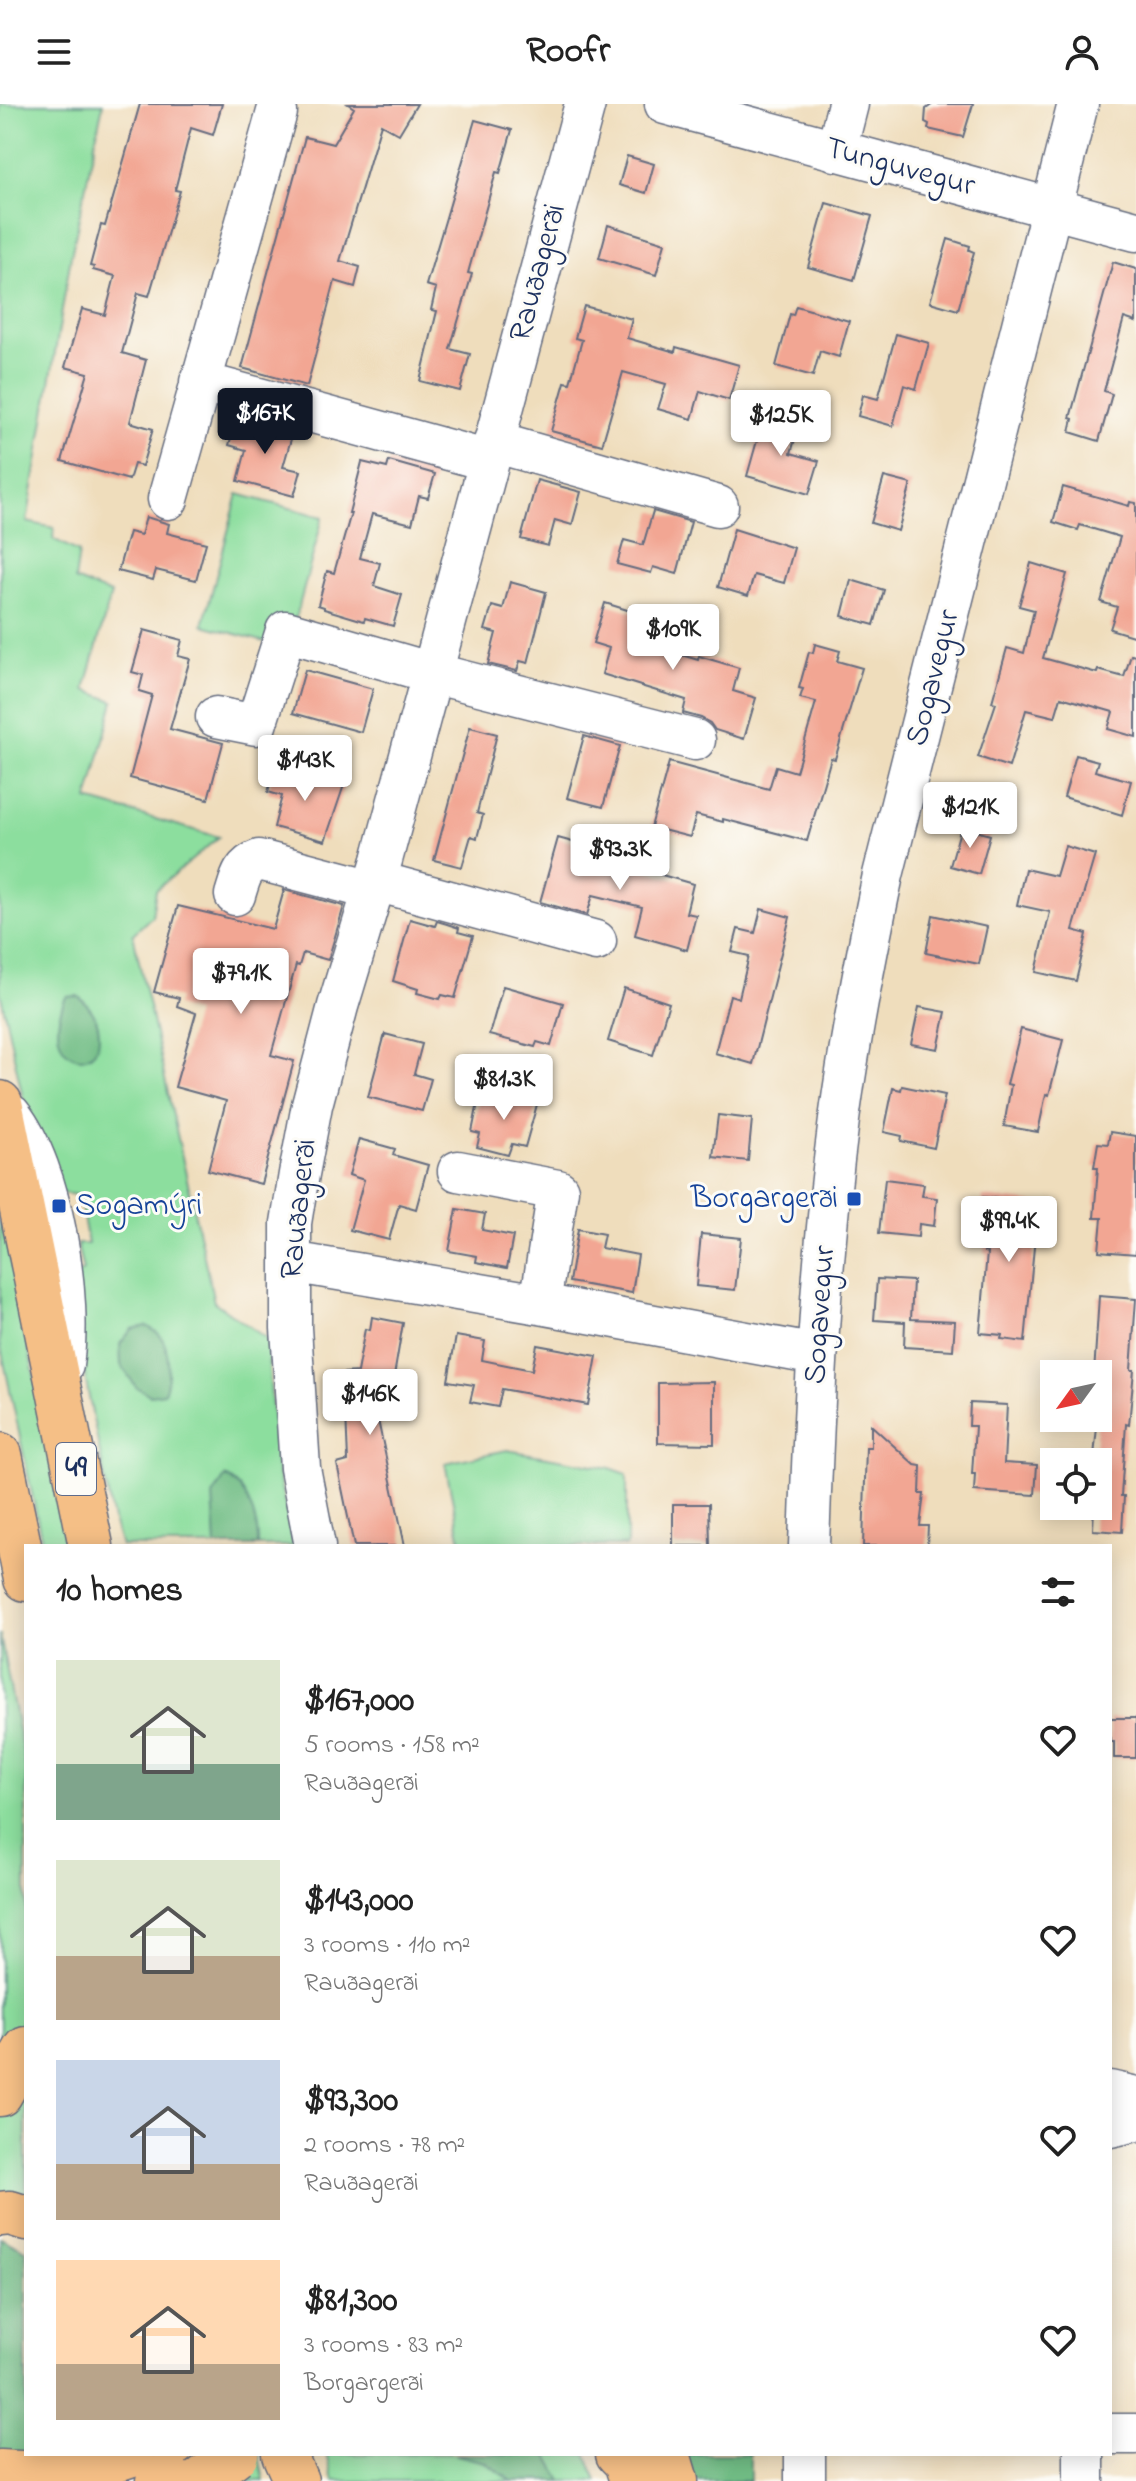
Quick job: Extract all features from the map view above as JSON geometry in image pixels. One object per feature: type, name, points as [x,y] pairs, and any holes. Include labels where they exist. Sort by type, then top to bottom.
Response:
[{"type":"main road","name":"49","points":[[0,1102],[91,1544]]},
{"type":"main road","name":"49","points":[[0,1455],[24,1569]]},
{"type":"main road","points":[[0,2094],[24,2052]]},
{"type":"main road","points":[[0,2214],[24,2217]]},
{"type":"main road","points":[[0,2472],[44,2475],[78,2470],[125,2456]]},
{"type":"main road","points":[[95,2481],[129,2456]]},
{"type":"main road","points":[[158,2481],[192,2456]]},
{"type":"main road","points":[[196,2456],[207,2481]]},
{"type":"main road","points":[[208,2456],[213,2481]]},
{"type":"main road","points":[[200,2481],[233,2456]]},
{"type":"main road","points":[[283,2456],[286,2481]]},
{"type":"main road","points":[[284,2456],[296,2481]]},
{"type":"main road","points":[[669,2456],[676,2481]]},
{"type":"street","name":"Rauðagerði","points":[[315,1544],[299,1454],[291,1328],[291,1223],[312,1105],[585,104]]},
{"type":"street","name":"Tunguvegur","points":[[665,104],[1136,231]]},
{"type":"street","points":[[836,151],[848,104]]},
{"type":"street","name":"Sogavegur","points":[[809,1544],[817,1355],[839,1120],[861,981],[883,875],[1078,104]]},
{"type":"street","points":[[168,499],[277,112]]},
{"type":"street","points":[[200,382],[718,506]]},
{"type":"street","points":[[216,717],[256,725],[286,631],[432,673],[695,740]]},
{"type":"street","points":[[235,895],[241,874],[248,864],[259,860],[596,941]]},
{"type":"street","points":[[458,1171],[558,1190],[540,1304]]},
{"type":"street","points":[[291,1262],[817,1355]]},
{"type":"street","points":[[1112,2091],[1136,2097]]},
{"type":"street","points":[[1112,2127],[1136,2121]]},
{"type":"street","points":[[1112,2434],[1136,2434]]},
{"type":"street","points":[[1084,2456],[1084,2481]]},
{"type":"green space","points":[[0,104],[103,104],[71,256],[27,522],[54,528],[53,539],[79,552],[75,580],[111,594],[85,690],[114,701],[88,800],[219,837],[156,890],[152,916],[133,934],[214,1302],[267,1339],[276,1464],[294,1544],[120,1544],[113,1521],[77,1335],[71,1277],[83,1271],[77,1244],[88,1244],[79,1195],[59,1193],[27,1117],[0,991]]},
{"type":"green space","points":[[238,494],[323,517],[294,625],[272,644],[203,625]]},
{"type":"green space","points":[[78,996],[93,1013],[99,1034],[97,1047],[82,1058],[72,1056],[64,1049],[59,1036],[59,1019],[66,997]]},
{"type":"green space","points":[[0,1212],[70,1544],[43,1544],[0,1343]]},
{"type":"green space","points":[[147,1326],[159,1334],[166,1347],[168,1371],[164,1393],[150,1395],[136,1387],[121,1365],[120,1344],[132,1329]]},
{"type":"green space","points":[[507,1450],[610,1468],[627,1474],[627,1544],[462,1544],[445,1463]]},
{"type":"green space","points":[[225,1477],[240,1488],[250,1507],[258,1544],[216,1544],[213,1496]]},
{"type":"green space","points":[[0,1635],[24,1760],[24,2015],[9,2057],[0,2071]]},
{"type":"green space","points":[[24,2076],[24,2194],[0,2194],[0,2114]]},
{"type":"green space","points":[[0,2237],[24,2249],[24,2454],[0,2458]]},
{"type":"green space","points":[[259,2456],[264,2481],[237,2481],[235,2473]]},
{"type":"green space","points":[[328,2456],[587,2456],[597,2481],[334,2481]]},
{"type":"green space","points":[[461,2456],[548,2456],[562,2481],[511,2481],[485,2462]]},
{"type":"green space","points":[[679,2456],[750,2456],[750,2481],[685,2481]]},
{"type":"building","points":[[140,104],[222,104],[213,135],[191,128],[175,190],[180,191],[149,296],[138,293],[122,353],[146,360],[130,422],[153,429],[142,466],[134,464],[129,480],[62,461],[88,373],[65,367],[82,309],[105,315],[115,276],[93,270],[94,267],[90,266],[101,225],[105,226]]},
{"type":"building","points":[[348,104],[417,104],[399,134],[381,124],[340,261],[360,267],[355,287],[335,281],[307,386],[242,368],[305,137],[333,144],[354,108]]},
{"type":"building","points":[[933,104],[973,104],[963,137],[928,129],[926,109]]},
{"type":"building","points":[[475,120],[512,130],[500,173],[496,172],[468,273],[472,274],[450,349],[470,354],[460,391],[420,381],[437,311],[431,310],[436,288],[426,285]]},
{"type":"building","points":[[627,156],[654,164],[646,193],[619,185]]},
{"type":"building","points":[[826,203],[872,216],[854,280],[808,267]]},
{"type":"building","points":[[608,225],[665,243],[656,275],[599,258]]},
{"type":"building","points":[[948,239],[970,246],[969,250],[974,252],[958,310],[930,302]]},
{"type":"building","points":[[1113,262],[1136,269],[1136,322],[1124,318],[1104,391],[1112,394],[1099,441],[1070,432],[1073,419],[1070,418]]},
{"type":"building","points":[[584,306],[632,319],[627,338],[675,352],[676,347],[739,365],[729,400],[700,391],[692,419],[658,409],[666,384],[623,372],[602,445],[551,431],[565,382],[570,383],[582,340],[575,338]]},
{"type":"building","points":[[796,306],[849,321],[839,357],[820,351],[813,376],[776,366],[790,314],[793,315]]},
{"type":"building","points":[[896,334],[929,343],[916,389],[904,385],[893,426],[858,416],[863,395],[878,399]]},
{"type":"building","points":[[764,416],[799,426],[791,453],[819,461],[809,494],[747,476]]},
{"type":"building","points":[[237,417],[293,432],[283,467],[301,471],[294,496],[238,481],[246,450],[229,445]]},
{"type":"building","points":[[389,461],[435,474],[428,498],[419,496],[412,524],[372,514],[360,558],[380,563],[374,586],[402,595],[393,626],[365,618],[364,621],[318,605],[327,571],[334,573],[362,462],[387,468]]},
{"type":"building","points":[[884,477],[911,484],[898,531],[871,523]]},
{"type":"building","points":[[537,480],[581,492],[572,525],[555,520],[548,546],[521,539]]},
{"type":"building","points":[[1063,487],[1129,506],[1130,502],[1136,503],[1136,637],[1110,629],[1117,607],[1101,602],[1120,537],[1080,525],[1078,530],[1053,522]]},
{"type":"building","points":[[653,511],[691,522],[677,574],[653,567],[651,573],[617,564],[624,540],[643,545]]},
{"type":"building","points":[[146,517],[169,524],[167,533],[206,543],[196,580],[156,570],[153,580],[118,571],[129,532],[141,535]]},
{"type":"building","points":[[734,529],[794,548],[784,583],[754,575],[748,596],[718,587]]},
{"type":"building","points":[[1031,563],[1067,574],[1043,658],[1124,677],[1131,655],[1136,656],[1136,737],[1108,729],[1113,712],[1061,697],[1055,717],[1026,710],[1009,767],[978,757],[996,703],[992,702],[1007,648],[1024,653],[1034,610],[1019,606]]},
{"type":"building","points":[[851,580],[884,590],[874,625],[842,616]]},
{"type":"building","points":[[510,582],[546,592],[528,663],[520,661],[517,671],[488,664],[496,633],[485,630],[492,606],[503,609]]},
{"type":"building","points":[[605,603],[653,618],[645,644],[739,668],[733,691],[756,698],[744,739],[715,730],[701,718],[683,713],[686,700],[602,674],[609,648],[593,643]]},
{"type":"building","points":[[144,630],[182,640],[178,656],[190,659],[170,729],[223,743],[208,799],[130,778],[152,695],[139,691],[143,675],[132,672]]},
{"type":"building","points":[[815,644],[840,651],[837,661],[862,668],[807,841],[696,815],[690,837],[651,827],[669,762],[769,789],[776,766],[796,772],[816,702],[800,698],[803,689],[799,688],[809,652],[813,653]]},
{"type":"building","points":[[305,670],[373,689],[361,732],[293,713]]},
{"type":"building","points":[[470,727],[497,734],[477,813],[483,815],[477,838],[471,836],[462,867],[434,860]]},
{"type":"building","points":[[584,736],[620,746],[603,807],[567,798]]},
{"type":"building","points":[[1076,755],[1098,761],[1095,771],[1131,781],[1122,815],[1064,797]]},
{"type":"building","points":[[275,766],[344,785],[325,841],[274,827],[282,796],[268,792]]},
{"type":"building","points":[[961,827],[990,835],[979,874],[950,866]]},
{"type":"building","points":[[558,838],[605,851],[603,858],[693,884],[686,913],[696,915],[687,950],[635,935],[642,907],[593,895],[587,915],[540,902]]},
{"type":"building","points":[[1065,846],[1095,855],[1073,930],[1087,934],[1076,981],[1036,972],[1050,912],[1017,905],[1025,869],[1056,876]]},
{"type":"building","points":[[284,890],[344,906],[328,960],[303,953],[299,966],[296,965],[271,1055],[294,1061],[261,1184],[208,1170],[226,1101],[175,1087],[196,1013],[177,1006],[179,998],[154,992],[178,906],[273,929]]},
{"type":"building","points":[[761,909],[790,917],[753,1064],[715,1053],[730,995],[739,998],[749,956],[732,952],[738,929],[755,933]]},
{"type":"building","points":[[933,915],[987,927],[979,964],[926,953]]},
{"type":"building","points":[[410,919],[435,926],[437,921],[473,936],[455,998],[442,995],[440,999],[417,993],[418,989],[393,981]]},
{"type":"building","points":[[503,986],[563,1003],[551,1046],[537,1042],[535,1047],[489,1035]]},
{"type":"building","points":[[624,988],[669,1003],[653,1055],[608,1041]]},
{"type":"building","points":[[919,1007],[946,1012],[938,1049],[911,1044]]},
{"type":"building","points":[[1021,1029],[1063,1040],[1038,1132],[1004,1126],[1011,1085],[1007,1084]]},
{"type":"building","points":[[385,1034],[422,1044],[414,1074],[431,1079],[422,1111],[368,1097]]},
{"type":"building","points":[[902,1086],[945,1095],[934,1148],[901,1141],[902,1136],[884,1132],[893,1088],[901,1090]]},
{"type":"building","points":[[492,1090],[538,1101],[525,1147],[512,1144],[508,1155],[477,1147],[480,1134],[472,1132],[479,1098],[489,1101]]},
{"type":"building","points":[[718,1115],[752,1119],[748,1161],[713,1157]]},
{"type":"building","points":[[1110,1132],[1136,1136],[1136,1254],[1099,1251],[1102,1218],[1094,1218],[1098,1167],[1094,1167],[1098,1143],[1108,1144]]},
{"type":"building","points":[[359,1139],[395,1149],[393,1155],[428,1165],[416,1209],[399,1204],[389,1240],[350,1230],[364,1180],[349,1175]]},
{"type":"building","points":[[885,1179],[924,1184],[922,1196],[937,1198],[934,1226],[919,1224],[918,1237],[879,1233]]},
{"type":"building","points":[[983,1197],[1051,1205],[1049,1228],[1036,1226],[1025,1342],[980,1333],[987,1253],[984,1252],[987,1223],[980,1222]]},
{"type":"building","points":[[457,1209],[485,1214],[482,1230],[513,1236],[507,1268],[476,1262],[477,1256],[449,1251]]},
{"type":"building","points":[[578,1229],[604,1234],[601,1248],[638,1255],[632,1293],[569,1282]]},
{"type":"building","points":[[701,1234],[741,1238],[735,1290],[696,1286]]},
{"type":"building","points":[[877,1279],[913,1281],[911,1319],[955,1321],[953,1350],[904,1347],[905,1322],[874,1320]]},
{"type":"building","points":[[1099,1296],[1136,1299],[1131,1370],[1134,1370],[1129,1425],[1126,1424],[1121,1496],[1124,1496],[1122,1532],[1093,1530],[1093,1520],[1112,1520],[1112,1448],[1095,1448],[1097,1432],[1112,1432],[1112,1360],[1095,1360]]},
{"type":"building","points":[[372,1317],[403,1323],[394,1376],[400,1376],[401,1400],[393,1400],[393,1410],[376,1411],[405,1544],[354,1544],[337,1464],[348,1461],[346,1412],[334,1413],[331,1378],[357,1372],[365,1329],[370,1330]]},
{"type":"building","points":[[456,1336],[485,1341],[482,1360],[532,1370],[537,1345],[597,1356],[588,1405],[502,1389],[498,1407],[470,1402],[474,1385],[448,1381]]},
{"type":"building","points":[[714,1382],[714,1444],[658,1443],[658,1383]]},
{"type":"building","points":[[970,1403],[1007,1405],[1004,1463],[1037,1465],[1035,1495],[974,1491],[975,1426],[969,1426]]},
{"type":"building","points":[[871,1425],[915,1465],[921,1466],[920,1494],[924,1494],[920,1526],[928,1526],[927,1544],[863,1544],[866,1447],[871,1447]]},
{"type":"building","points":[[673,1504],[709,1504],[710,1544],[673,1544]]},
{"type":"building","points":[[1112,1718],[1136,1718],[1136,1758],[1114,1758]]},
{"type":"place","name":"Borgargerði","points":[[854,1199]]},
{"type":"place","name":"Sogamýri","points":[[59,1206]]}]
